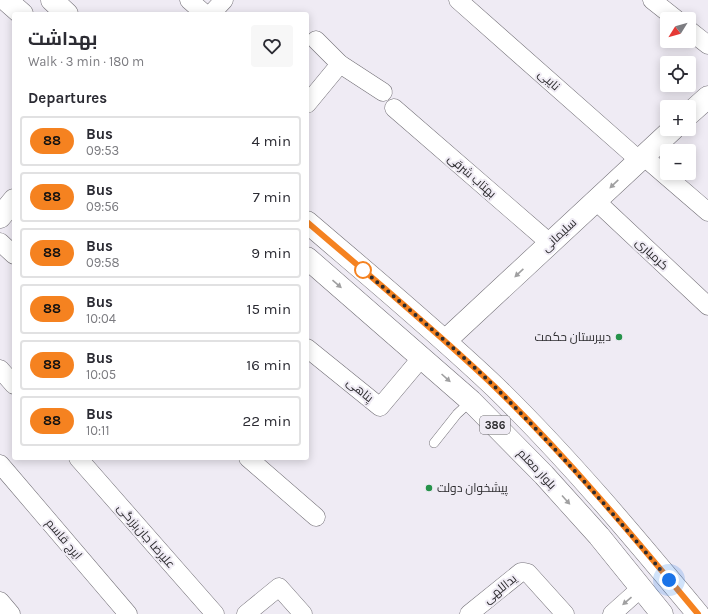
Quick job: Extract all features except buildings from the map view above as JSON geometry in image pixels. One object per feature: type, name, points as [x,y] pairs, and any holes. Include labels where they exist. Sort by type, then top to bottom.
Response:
[{"type":"main road","points":[[6,0],[20,12]]},
{"type":"main road","points":[[52,0],[65,12]]},
{"type":"main road","points":[[696,108],[708,97]]},
{"type":"main road","name":"سلیمانی","points":[[446,341],[665,136]]},
{"type":"main road","points":[[0,217],[12,202]]},
{"type":"main road","name":"386","points":[[309,224],[446,341],[495,388],[556,450],[610,509],[698,614]]},
{"type":"main road","name":"بلوار معلم","points":[[309,260],[471,400],[544,475],[599,536],[662,614]]},
{"type":"street","points":[[189,0],[203,12]]},
{"type":"street","points":[[214,12],[224,0]]},
{"type":"street","name":"نایبی","points":[[458,0],[641,158],[708,212]]},
{"type":"street","points":[[652,0],[667,12]]},
{"type":"street","points":[[696,36],[708,45]]},
{"type":"street","points":[[316,40],[340,64],[382,92]]},
{"type":"street","points":[[309,102],[340,64]]},
{"type":"street","name":"بهتاب شرقی","points":[[394,108],[551,244]]},
{"type":"street","name":"کرمیاری","points":[[596,201],[708,306]]},
{"type":"street","points":[[0,242],[12,253]]},
{"type":"street","name":"پناهی","points":[[309,350],[380,407],[422,357]]},
{"type":"street","points":[[0,369],[12,383]]},
{"type":"street","name":"علیرضا جان‌بزرگی","points":[[80,460],[215,614]]},
{"type":"street","points":[[250,460],[316,517]]},
{"type":"street","name":"ایرج قاسم","points":[[0,464],[128,614]]},
{"type":"street","name":"یداللهی","points":[[468,614],[521,572],[528,573],[565,614]]},
{"type":"street","points":[[246,614],[279,587],[303,614]]},
{"type":"street","points":[[612,614],[641,588]]},
{"type":"street","points":[[0,601],[11,614]]},
{"type":"lane","points":[[434,444],[457,414],[471,400]]},
{"type":"bus line","name":"88","points":[[309,224],[446,341],[495,388],[556,450],[610,509],[698,614]]},
{"type":"place","name":"دبیرستان حکمت","points":[[619,337]]},
{"type":"place","name":"پیشخوان دولت","points":[[429,488]]},
{"type":"route","points":[[363,270],[362,269],[446,341],[495,388],[556,450],[610,509],[669,580]]}]
